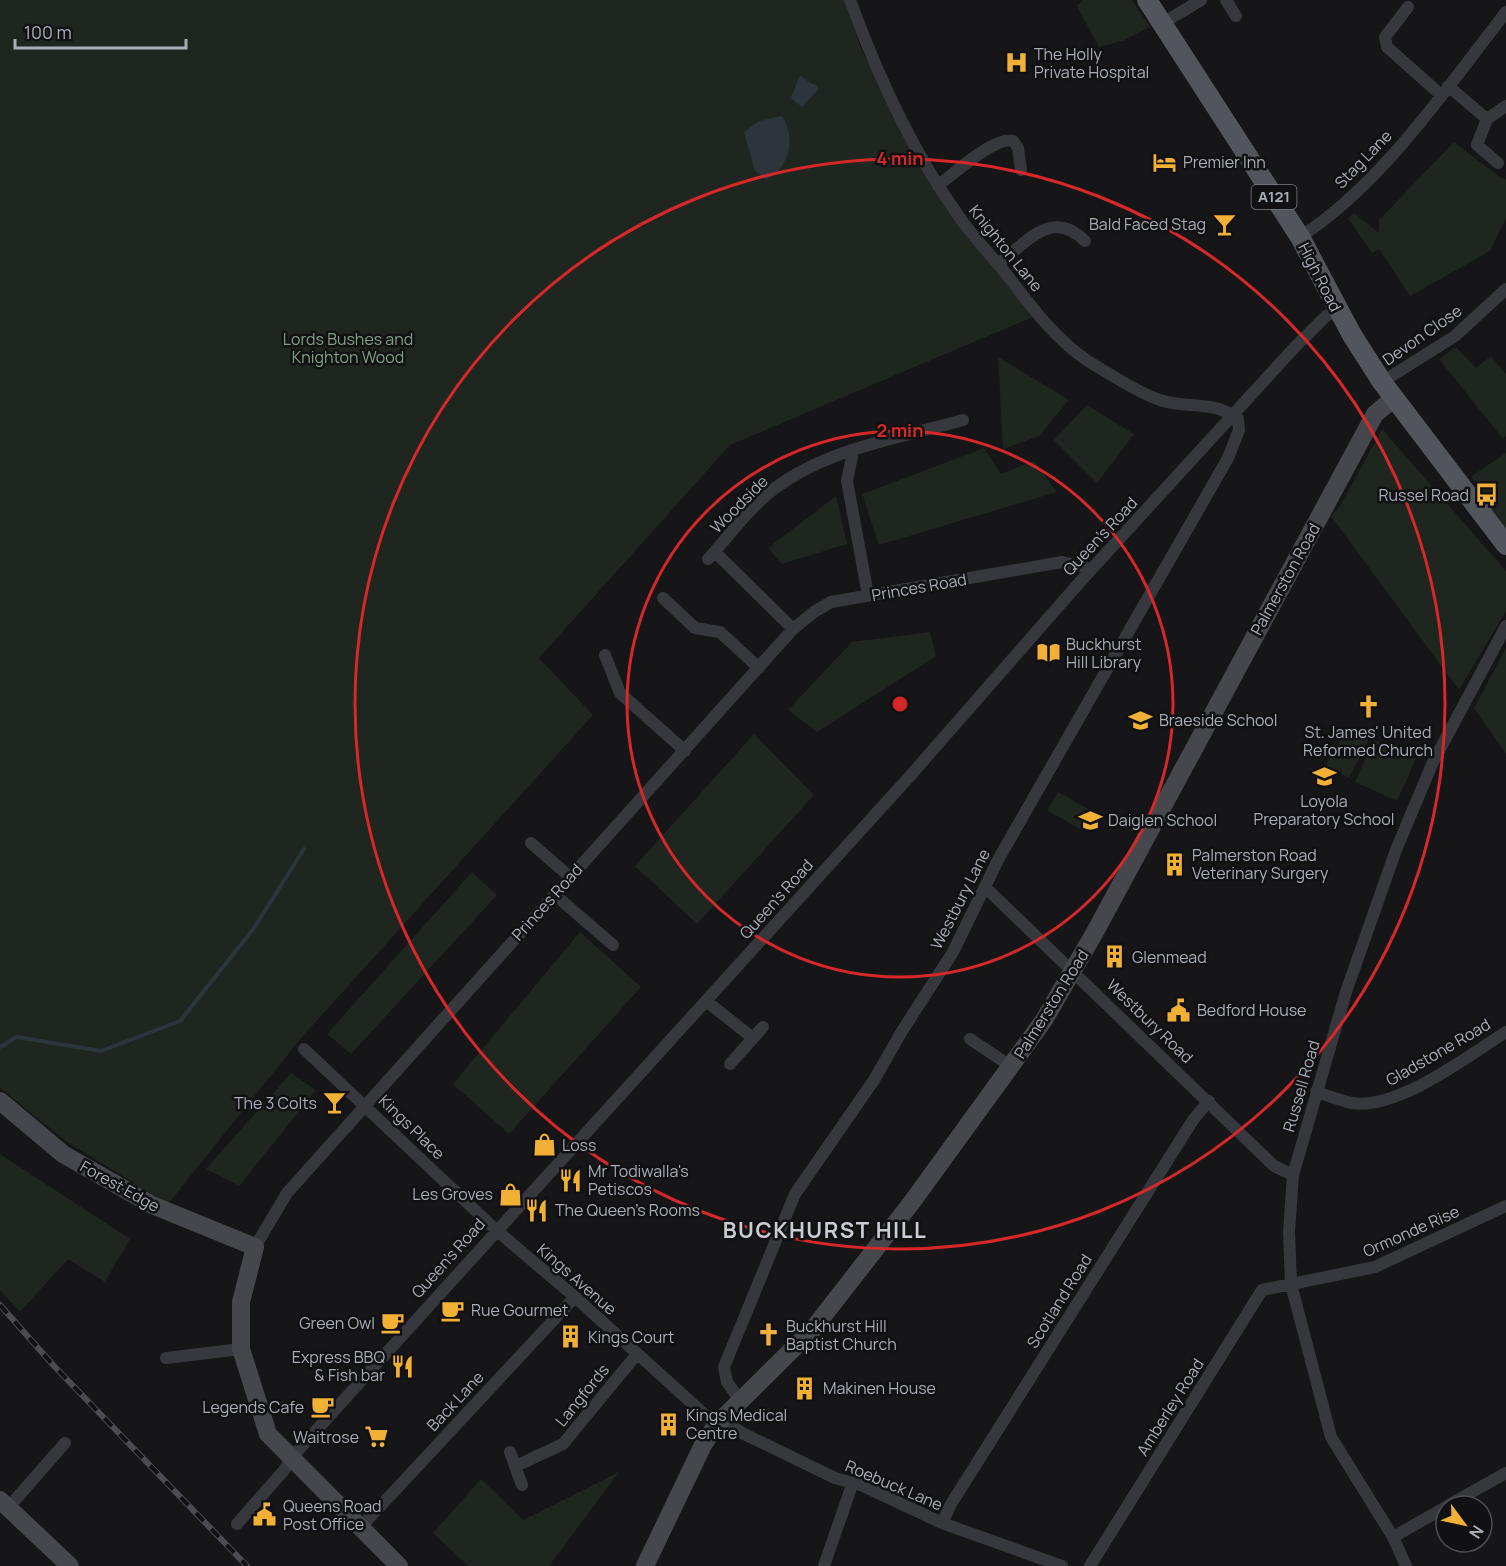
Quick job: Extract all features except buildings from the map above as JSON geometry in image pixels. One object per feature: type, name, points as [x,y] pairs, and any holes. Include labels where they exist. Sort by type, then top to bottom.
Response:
[{"type":"main road","name":"High Road","points":[[1147,0],[1300,237],[1337,310],[1388,390],[1506,545]]},
{"type":"main road","name":"Palmerston Road","points":[[645,1566],[703,1445],[718,1422],[813,1329],[1012,1067],[1044,1020],[1388,390]]},
{"type":"main road","name":"Forest Edge","points":[[0,1101],[63,1154],[152,1205],[255,1247]]},
{"type":"main road","name":"Princes Road","points":[[255,1247],[241,1302],[241,1349],[268,1434],[399,1566]]},
{"type":"main road","points":[[4,1504],[70,1566]]},
{"type":"street","name":"Knighton Lane","points":[[850,0],[880,71],[938,186],[959,217],[1041,318],[1088,361],[1159,400],[1220,408],[1233,415]]},
{"type":"street","points":[[1162,23],[1201,0]]},
{"type":"street","points":[[1226,0],[1236,16]]},
{"type":"street","points":[[1408,7],[1385,37],[1387,47],[1444,91],[1487,119]]},
{"type":"street","name":"Stag Lane","points":[[1300,237],[1351,197],[1398,147],[1506,12]]},
{"type":"street","points":[[1498,164],[1477,145],[1487,119],[1506,106]]},
{"type":"street","points":[[938,186],[981,152],[1008,140],[1013,141],[1018,148],[1022,170]]},
{"type":"street","points":[[998,264],[1048,227],[1064,226],[1085,241]]},
{"type":"street","name":"Devon Close","points":[[1388,390],[1455,336],[1506,289]]},
{"type":"street","name":"Queen's Road","points":[[241,1520],[285,1469],[292,1457],[706,1001],[1091,569],[1318,324],[1337,310]]},
{"type":"street","name":"Westbury Lane","points":[[739,1399],[727,1382],[724,1367],[795,1194],[874,1080],[884,1060],[952,952],[999,858],[1228,458],[1239,430],[1238,419],[1233,415]]},
{"type":"street","name":"Woodside","points":[[794,629],[711,555],[773,490],[829,457],[963,420]]},
{"type":"street","points":[[853,451],[847,481],[868,595]]},
{"type":"street","name":"Princes Road","points":[[255,1247],[287,1194],[554,894],[794,629],[814,612],[831,602],[1062,562],[1091,569]]},
{"type":"street","points":[[663,598],[695,628],[720,632],[759,668]]},
{"type":"street","name":"Russell Road","points":[[1406,1566],[1392,1537],[1331,1437],[1291,1284],[1289,1232],[1293,1175],[1357,959],[1400,840],[1433,762],[1506,626]]},
{"type":"street","points":[[605,655],[620,693],[685,751]]},
{"type":"street","points":[[531,843],[570,877]]},
{"type":"street","name":"Westbury Road","points":[[985,887],[1274,1166],[1293,1175]]},
{"type":"street","points":[[554,894],[613,945]]},
{"type":"street","points":[[706,1001],[753,1038]]},
{"type":"street","points":[[730,1065],[763,1027]]},
{"type":"street","name":"Gladstone Road","points":[[1316,1092],[1353,1103],[1387,1100],[1440,1073],[1506,1032]]},
{"type":"street","points":[[970,1039],[1012,1067]]},
{"type":"street","name":"Kings Place","points":[[304,1049],[496,1230]]},
{"type":"street","name":"Scotland Road","points":[[942,1523],[964,1484],[1193,1120],[1209,1101]]},
{"type":"street","name":"Ormonde Rise","points":[[1291,1284],[1375,1267],[1506,1206]]},
{"type":"street","name":"Kings Avenue","points":[[496,1230],[718,1422]]},
{"type":"street","name":"Amberley Road","points":[[1090,1566],[1262,1290],[1291,1284]]},
{"type":"street","name":"Back Lane","points":[[360,1528],[574,1297]]},
{"type":"street","points":[[166,1358],[241,1349]]},
{"type":"street","name":"Langfords","points":[[516,1467],[563,1444],[637,1354]]},
{"type":"street","name":"Roebuck Lane","points":[[718,1422],[852,1485],[861,1485],[942,1523],[1061,1566]]},
{"type":"street","points":[[4,1504],[65,1443]]},
{"type":"street","points":[[510,1452],[522,1485]]},
{"type":"street","points":[[1468,1494],[1506,1473]]},
{"type":"street","points":[[824,1566],[852,1485]]},
{"type":"street","points":[[1392,1537],[1434,1513]]},
{"type":"green space","name":"Lords Bushes and Knighton Wood","points":[[0,0],[844,0],[862,51],[925,174],[1033,317],[730,445],[539,658],[593,715],[302,1037],[168,1204],[67,1142],[0,1088]]},
{"type":"green space","points":[[1083,0],[1132,0],[1150,27],[1125,40],[1099,47],[1077,6]]},
{"type":"green space","points":[[1454,142],[1501,178],[1506,179],[1506,218],[1490,251],[1410,296],[1379,249],[1372,253],[1348,218],[1354,213],[1379,233],[1379,220]]},
{"type":"green space","points":[[1456,347],[1476,368],[1491,356],[1506,374],[1506,436],[1503,439],[1439,359]]},
{"type":"green space","points":[[998,357],[1069,400],[1039,436],[1003,449]]},
{"type":"green space","points":[[1087,405],[1134,434],[1097,483],[1054,440]]},
{"type":"green space","points":[[1382,429],[1506,571],[1506,611],[1459,690],[1331,516],[1340,506]]},
{"type":"green space","points":[[984,448],[1001,474],[1034,461],[1057,492],[879,545],[862,494]]},
{"type":"green space","points":[[1506,453],[1506,528],[1482,498],[1472,476]]},
{"type":"green space","points":[[836,496],[847,544],[782,564],[768,548]]},
{"type":"green space","points":[[930,632],[936,656],[817,732],[788,710],[852,642]]},
{"type":"green space","points":[[1506,648],[1506,754],[1474,708]]},
{"type":"green space","points":[[1348,726],[1370,737],[1349,778],[1325,767]]},
{"type":"green space","points":[[754,734],[814,795],[697,924],[635,866]]},
{"type":"green space","points":[[1374,740],[1416,759],[1397,801],[1355,782]]},
{"type":"green space","points":[[1058,792],[1090,810],[1080,829],[1047,810]]},
{"type":"green space","points":[[472,872],[497,895],[351,1054],[327,1034]]},
{"type":"green space","points":[[580,932],[641,987],[509,1134],[453,1084]]},
{"type":"green space","points":[[291,1073],[316,1090],[239,1186],[206,1169]]},
{"type":"green space","points":[[0,1154],[130,1239],[105,1282],[68,1259],[20,1312],[0,1290]]},
{"type":"green space","points":[[619,1472],[549,1566],[468,1566],[433,1533],[481,1479],[523,1520]]},
{"type":"shaded area","points":[[800,75],[818,86],[818,90],[802,107],[791,98]]},
{"type":"shaded area","points":[[782,116],[789,133],[788,151],[781,168],[766,179],[755,171],[744,132],[759,121]]},
{"type":"waterway","points":[[0,1047],[17,1037],[101,1051],[180,1021],[254,928],[304,849]]},
{"type":"railway","points":[[0,1305],[54,1366],[247,1566]]},
{"type":"place","name":"The Holly Private Hospital","points":[[1016,63]]},
{"type":"place","name":"Premier Inn","points":[[1165,162]]},
{"type":"place","name":"Bald Faced Stag","points":[[1224,224]]},
{"type":"place","name":"Russel Road","points":[[1487,495]]},
{"type":"place","name":"Buckhurst Hill Library","points":[[1048,653]]},
{"type":"place","name":"St. James' United Reformed Church","points":[[1368,707]]},
{"type":"place","name":"Braeside School","points":[[1141,720]]},
{"type":"place","name":"Loyola Preparatory School","points":[[1324,776]]},
{"type":"place","name":"Daiglen School","points":[[1090,820]]},
{"type":"place","name":"Palmerston Road Veterinary Surgery","points":[[1174,864]]},
{"type":"place","name":"Glenmead","points":[[1114,957]]},
{"type":"place","name":"Bedford House","points":[[1179,1010]]},
{"type":"place","name":"The 3 Colts","points":[[335,1103]]},
{"type":"place","name":"Loss","points":[[544,1145]]},
{"type":"place","name":"Mr Todiwalla's Petiscos","points":[[570,1180]]},
{"type":"place","name":"Les Groves","points":[[511,1194]]},
{"type":"place","name":"The Queen's Rooms","points":[[537,1210]]},
{"type":"place","name":"Rue Gourmet","points":[[453,1310]]},
{"type":"place","name":"Green Owl","points":[[393,1323]]},
{"type":"place","name":"Buckhurst Hill Baptist Church","points":[[768,1335]]},
{"type":"place","name":"Kings Court","points":[[570,1337]]},
{"type":"place","name":"Express BBQ & Fish bar","points":[[403,1366]]},
{"type":"place","name":"Makinen House","points":[[805,1388]]},
{"type":"place","name":"Legends Cafe","points":[[322,1407]]},
{"type":"place","name":"Kings Medical Centre","points":[[668,1424]]},
{"type":"place","name":"Waitrose","points":[[377,1437]]},
{"type":"place","name":"Queens Road Post Office","points":[[265,1515]]},
{"type":"district","name":"BUCKHURST HILL","points":[[825,1230]]}]
